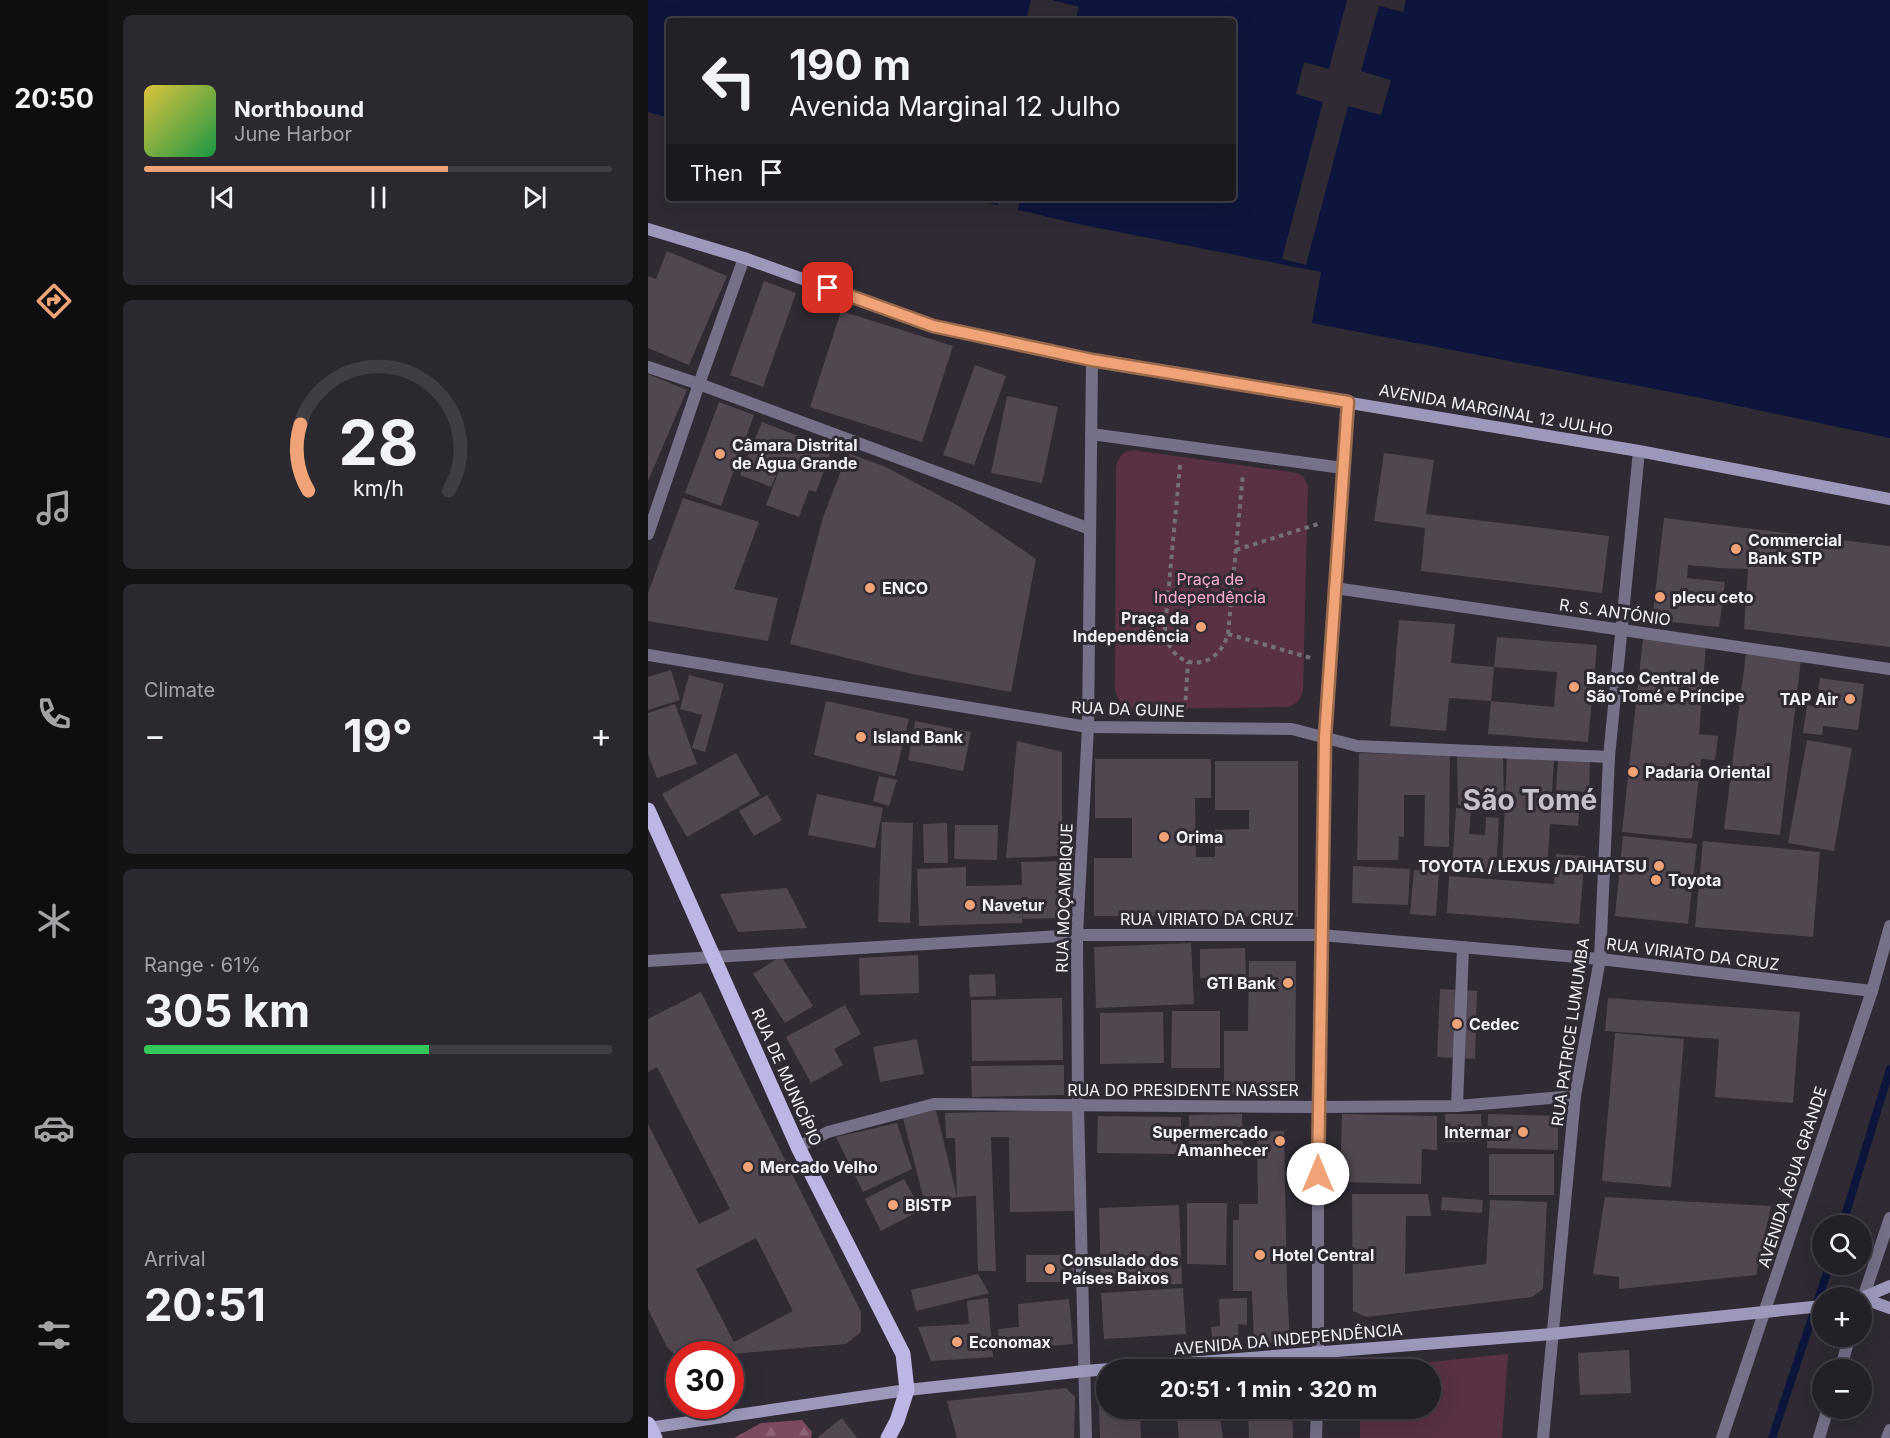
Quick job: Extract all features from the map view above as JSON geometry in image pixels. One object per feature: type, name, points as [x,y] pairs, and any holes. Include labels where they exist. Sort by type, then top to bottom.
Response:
[{"type":"main road","name":"AVENIDA MARGINAL 12 JULHO","points":[[648,229],[744,258],[933,326],[1092,360],[1639,451],[1890,499]]},
{"type":"main road","name":"RUA DE MUNICÍPIO","points":[[648,810],[653,834],[714,956],[798,1147],[903,1354],[907,1390]]},
{"type":"main road","points":[[1872,1294],[1890,1286]]},
{"type":"main road","points":[[1872,1302],[1890,1308]]},
{"type":"main road","name":"AVENIDA DA INDEPENDÊNCIA","points":[[650,1430],[907,1390],[1085,1371],[1552,1334],[1812,1307]]},
{"type":"main road","points":[[888,1438],[897,1421],[907,1390]]},
{"type":"street","points":[[648,534],[744,258]]},
{"type":"street","name":"RUA MOÇAMBIQUE","points":[[1086,1438],[1078,1106],[1077,935],[1088,727],[1092,360]]},
{"type":"street","points":[[648,367],[1090,529]]},
{"type":"street","points":[[1318,1359],[1318,1107],[1325,737],[1348,402]]},
{"type":"street","points":[[1091,434],[1343,468]]},
{"type":"street","name":"RUA PATRICE LUMUMBA","points":[[1543,1438],[1575,1096],[1600,959],[1609,757],[1639,451]]},
{"type":"street","name":"R. S. ANTÓNIO","points":[[1335,588],[1890,669]]},
{"type":"street","name":"RUA DA GUINE","points":[[648,655],[1088,727],[1292,729],[1357,746],[1609,757]]},
{"type":"street","name":"AVENIDA ÁGUA GRANDE","points":[[1722,1438],[1872,991],[1890,926]]},
{"type":"street","name":"RUA VIRIATO DA CRUZ","points":[[648,961],[1077,935],[1321,935],[1600,959],[1872,991]]},
{"type":"street","points":[[1457,1106],[1463,947]]},
{"type":"street","name":"RUA DO PRESIDENTE NASSER","points":[[798,1147],[828,1132],[934,1104],[1457,1106],[1575,1096]]},
{"type":"street","points":[[1866,1287],[1890,1218]]},
{"type":"street","points":[[1316,1438],[1317,1419]]},
{"type":"street","points":[[1819,1438],[1825,1419]]},
{"type":"street","points":[[1887,1438],[1890,1430]]},
{"type":"path","points":[[1182,446],[1165,628],[1166,639],[1171,649],[1178,657],[1188,662],[1210,660],[1219,653],[1228,634],[1245,455]]},
{"type":"path","points":[[1236,550],[1340,517]]},
{"type":"path","points":[[1228,634],[1330,664]]},
{"type":"path","points":[[1184,727],[1188,662]]},
{"type":"green space","name":"Praça de Independência","points":[[1132,450],[1298,473],[1303,476],[1308,486],[1303,691],[1294,704],[1288,707],[1135,709],[1124,705],[1117,697],[1115,689],[1116,467],[1121,455]]},
{"type":"green space","points":[[1508,1354],[1502,1438],[1360,1438],[1360,1419],[1441,1419],[1441,1361]]},
{"type":"green space","points":[[802,1420],[812,1432],[811,1438],[734,1438],[761,1423]]},
{"type":"shaded area","points":[[648,0],[1890,0],[1890,438],[1691,396],[1312,323],[1321,272],[1078,224],[981,201],[1236,201],[1236,18],[666,18],[666,117],[648,112]]},
{"type":"pier","points":[[1031,0],[1052,0],[1079,7],[1076,18],[1026,18]]},
{"type":"pier","points":[[1347,0],[1406,0],[1403,12],[1379,6],[1361,71],[1391,80],[1381,115],[1348,106],[1306,265],[1282,259],[1323,102],[1296,94],[1304,62],[1329,69]]},
{"type":"pier","points":[[998,201],[1019,201],[1017,213],[997,208]]},
{"type":"building","points":[[667,251],[727,276],[689,365],[648,348],[648,276],[656,279]]},
{"type":"building","points":[[764,281],[796,293],[763,387],[730,375]]},
{"type":"building","points":[[841,311],[953,346],[922,442],[810,407]]},
{"type":"building","points":[[975,365],[1006,376],[974,465],[943,455]]},
{"type":"building","points":[[648,374],[687,390],[648,481]]},
{"type":"building","points":[[1007,396],[1058,407],[1042,483],[991,473]]},
{"type":"building","name":"Câmara Distrital de Água Grande","points":[[719,402],[754,415],[721,506],[685,493]]},
{"type":"building","points":[[762,422],[832,449],[816,492],[809,490],[799,517],[766,505],[783,460],[771,487],[740,475]]},
{"type":"building","points":[[848,453],[886,467],[957,505],[1036,559],[1011,692],[912,674],[790,644],[823,517]]},
{"type":"building","points":[[1384,453],[1434,460],[1426,514],[1609,536],[1602,593],[1421,571],[1425,528],[1374,521]]},
{"type":"building","points":[[683,498],[759,522],[734,589],[778,598],[768,641],[648,621],[648,593]]},
{"type":"building","points":[[1664,518],[1890,546],[1890,647],[1744,629],[1748,569],[1688,565],[1687,578],[1725,582],[1719,627],[1652,620]]},
{"type":"building","points":[[1399,620],[1455,624],[1451,663],[1494,667],[1491,701],[1449,698],[1446,731],[1390,726]]},
{"type":"building","name":"Banco Central de São Tomé e Príncipe","points":[[1497,637],[1597,645],[1588,742],[1488,734],[1491,701],[1554,707],[1557,672],[1494,667]]},
{"type":"building","points":[[1643,638],[1706,643],[1699,734],[1718,736],[1715,760],[1701,759],[1692,839],[1622,832]]},
{"type":"building","points":[[1746,653],[1801,660],[1780,835],[1724,829]]},
{"type":"building","points":[[671,670],[680,700],[648,710],[648,677]]},
{"type":"building","points":[[689,675],[724,684],[705,752],[692,748],[702,715],[680,709]]},
{"type":"building","points":[[1820,678],[1864,684],[1858,730],[1823,726],[1822,735],[1803,733],[1807,705],[1816,706]]},
{"type":"building","name":"Island Bank","points":[[826,701],[909,719],[895,776],[814,755]]},
{"type":"building","points":[[675,704],[697,764],[657,778],[648,754],[648,713]]},
{"type":"building","points":[[915,721],[971,732],[963,771],[908,760]]},
{"type":"building","points":[[1807,740],[1852,748],[1834,851],[1788,843]]},
{"type":"building","points":[[1017,741],[1062,752],[1062,856],[1006,858]]},
{"type":"building","points":[[736,753],[760,795],[687,837],[662,794]]},
{"type":"building","points":[[1359,753],[1450,755],[1449,847],[1424,846],[1425,795],[1404,795],[1404,837],[1399,836],[1398,860],[1357,860]]},
{"type":"building","points":[[1503,754],[1504,804],[1458,805],[1457,755]]},
{"type":"building","points":[[1507,757],[1554,760],[1552,793],[1580,795],[1578,826],[1550,824],[1547,872],[1502,870]]},
{"type":"building","points":[[1095,759],[1211,759],[1211,798],[1195,798],[1196,857],[1215,857],[1215,830],[1249,829],[1249,810],[1215,810],[1215,761],[1298,761],[1298,917],[1094,916],[1094,858],[1132,858],[1132,818],[1095,818]]},
{"type":"building","points":[[1558,759],[1590,761],[1589,792],[1556,790]]},
{"type":"building","points":[[879,776],[897,780],[889,806],[873,801]]},
{"type":"building","points":[[817,794],[883,808],[875,848],[808,835]]},
{"type":"building","points":[[767,795],[782,820],[754,836],[739,811]]},
{"type":"building","points":[[1456,808],[1471,809],[1469,834],[1485,835],[1486,817],[1499,818],[1496,871],[1452,868]]},
{"type":"building","points":[[882,822],[913,823],[910,923],[878,922]]},
{"type":"building","points":[[947,823],[948,863],[924,863],[923,824]]},
{"type":"building","points":[[955,825],[998,825],[997,860],[954,859]]},
{"type":"building","name":"Toyota","points":[[1623,836],[1697,844],[1688,924],[1615,916]]},
{"type":"building","points":[[1703,841],[1820,852],[1813,937],[1695,927]]},
{"type":"building","points":[[1556,854],[1585,856],[1579,924],[1447,913],[1449,876],[1554,884]]},
{"type":"building","name":"Navetur","points":[[1066,861],[1067,912],[1060,918],[1023,919],[1022,908],[1022,923],[919,926],[917,869],[966,867],[966,886],[1022,885],[1021,862]]},
{"type":"building","points":[[1353,866],[1410,869],[1408,905],[1352,903]]},
{"type":"building","points":[[1414,870],[1439,872],[1436,916],[1410,914]]},
{"type":"building","points":[[787,888],[807,928],[738,932],[720,894]]},
{"type":"building","points":[[1191,943],[1194,1004],[1096,1008],[1094,947]]},
{"type":"building","points":[[1245,948],[1246,977],[1200,978],[1200,949]]},
{"type":"building","points":[[918,955],[919,993],[860,995],[859,958]]},
{"type":"building","points":[[781,956],[813,1006],[785,1023],[753,974]]},
{"type":"building","points":[[1249,961],[1296,961],[1295,1095],[1224,1095],[1224,1031],[1248,1031]]},
{"type":"building","points":[[995,974],[996,996],[970,997],[969,975]]},
{"type":"building","points":[[1440,989],[1477,991],[1475,1059],[1437,1057]]},
{"type":"building","name":"Mercado Velho","points":[[701,992],[861,1312],[861,1332],[846,1344],[744,1353],[744,1341],[736,1341],[793,1311],[756,1238],[696,1269],[733,1341],[666,1341],[666,1345],[648,1309],[648,1124],[699,1224],[730,1209],[657,1067],[648,1072],[648,1019]]},
{"type":"building","points":[[1062,998],[1063,1060],[972,1061],[971,1000]]},
{"type":"building","points":[[1608,998],[1800,1012],[1793,1103],[1715,1097],[1719,1039],[1605,1031]]},
{"type":"building","points":[[845,1005],[861,1034],[834,1049],[843,1065],[811,1083],[786,1037]]},
{"type":"building","points":[[1172,1011],[1220,1011],[1220,1068],[1171,1068]]},
{"type":"building","points":[[1163,1012],[1164,1063],[1100,1064],[1100,1013]]},
{"type":"building","points":[[1615,1033],[1684,1039],[1671,1187],[1602,1181]]},
{"type":"building","points":[[917,1039],[924,1074],[880,1082],[873,1047]]},
{"type":"building","points":[[1064,1065],[1064,1095],[972,1097],[971,1066]]},
{"type":"building","points":[[936,1110],[957,1197],[925,1204],[903,1118]]},
{"type":"building","points":[[1073,1110],[1074,1211],[1010,1212],[1009,1137],[991,1137],[996,1271],[978,1271],[976,1196],[957,1197],[955,1138],[946,1138],[945,1113]]},
{"type":"building","points":[[1242,1114],[1243,1151],[1189,1151],[1189,1115]]},
{"type":"building","points":[[1342,1114],[1437,1116],[1437,1150],[1422,1149],[1421,1184],[1340,1182]]},
{"type":"building","points":[[1445,1114],[1481,1114],[1482,1141],[1446,1142]]},
{"type":"building","name":"Intermar","points":[[1488,1114],[1558,1116],[1558,1150],[1487,1148]]},
{"type":"building","points":[[1098,1116],[1181,1117],[1181,1154],[1097,1153]]},
{"type":"building","points":[[897,1123],[912,1169],[863,1192],[836,1137]]},
{"type":"building","points":[[1284,1131],[1290,1342],[1254,1343],[1252,1291],[1233,1291],[1233,1220],[1239,1220],[1239,1204],[1258,1204],[1257,1132]]},
{"type":"building","points":[[1489,1154],[1554,1154],[1554,1195],[1489,1195]]},
{"type":"building","name":"BISTP","points":[[904,1179],[921,1210],[881,1231],[865,1199]]},
{"type":"building","points":[[1352,1194],[1428,1194],[1431,1216],[1406,1216],[1405,1274],[1486,1264],[1490,1200],[1547,1202],[1543,1289],[1532,1297],[1366,1317],[1353,1311]]},
{"type":"building","points":[[1442,1197],[1483,1200],[1482,1213],[1441,1210]]},
{"type":"building","points":[[1605,1197],[1771,1206],[1756,1275],[1619,1289],[1619,1277],[1593,1274]]},
{"type":"building","points":[[1187,1203],[1227,1203],[1226,1265],[1187,1264]]},
{"type":"building","points":[[1179,1205],[1182,1284],[1101,1286],[1099,1208]]},
{"type":"building","name":"Consulado dos Países Baixos","points":[[1026,1255],[1074,1255],[1074,1282],[1026,1282]]},
{"type":"building","points":[[978,1274],[989,1293],[916,1311],[911,1290]]},
{"type":"building","points":[[1183,1288],[1186,1334],[1104,1339],[1101,1293]]},
{"type":"building","name":"Economax","points":[[988,1298],[993,1357],[931,1361],[918,1327],[969,1324],[967,1301]]},
{"type":"building","points":[[1247,1298],[1247,1325],[1238,1324],[1239,1342],[1213,1343],[1211,1327],[1220,1326],[1219,1299]]},
{"type":"building","points":[[1069,1299],[1073,1344],[1000,1350],[998,1329],[1019,1327],[1018,1304]]},
{"type":"building","points":[[1629,1350],[1631,1393],[1580,1395],[1578,1353]]},
{"type":"building","points":[[1066,1388],[1075,1397],[1074,1438],[957,1438],[947,1401]]},
{"type":"building","points":[[842,1418],[857,1438],[818,1437]]},
{"type":"building","points":[[1099,1419],[1140,1419],[1141,1438],[1100,1438]]},
{"type":"building","points":[[1177,1419],[1220,1419],[1223,1438],[1179,1438]]},
{"type":"building","points":[[1248,1419],[1292,1419],[1293,1438],[1249,1438]]},
{"type":"waterway","points":[[1845,1215],[1890,1069]]},
{"type":"waterway","points":[[1772,1438],[1826,1275]]},
{"type":"place","name":"Câmara Distrital de Água Grande","points":[[720,454]]},
{"type":"place","name":"Commercial Bank STP","points":[[1736,549]]},
{"type":"place","name":"ENCO","points":[[870,588]]},
{"type":"place","name":"plecu ceto","points":[[1660,597]]},
{"type":"place","name":"Praça da Independência","points":[[1201,627]]},
{"type":"place","name":"Banco Central de São Tomé e Príncipe","points":[[1574,687]]},
{"type":"place","name":"TAP Air","points":[[1850,699]]},
{"type":"place","name":"Island Bank","points":[[861,737]]},
{"type":"place","name":"Padaria Oriental","points":[[1633,772]]},
{"type":"place","name":"Orima","points":[[1164,837]]},
{"type":"place","name":"TOYOTA / LEXUS / DAIHATSU","points":[[1659,866]]},
{"type":"place","name":"Toyota","points":[[1656,880]]},
{"type":"place","name":"Navetur","points":[[970,905]]},
{"type":"place","name":"GTI Bank","points":[[1288,983]]},
{"type":"place","name":"Cedec","points":[[1457,1024]]},
{"type":"place","name":"Intermar","points":[[1523,1132]]},
{"type":"place","name":"Supermercado Amanhecer","points":[[1280,1141]]},
{"type":"place","name":"Mercado Velho","points":[[748,1167]]},
{"type":"place","name":"BISTP","points":[[893,1205]]},
{"type":"place","name":"Hotel Central","points":[[1260,1255]]},
{"type":"place","name":"Consulado dos Países Baixos","points":[[1050,1269]]},
{"type":"place","name":"Economax","points":[[957,1342]]},
{"type":"district","name":"São Tomé","points":[[1530,800]]},
{"type":"route","points":[[828,288],[933,326],[1092,360],[1348,402],[1325,737],[1318,1174]]}]
